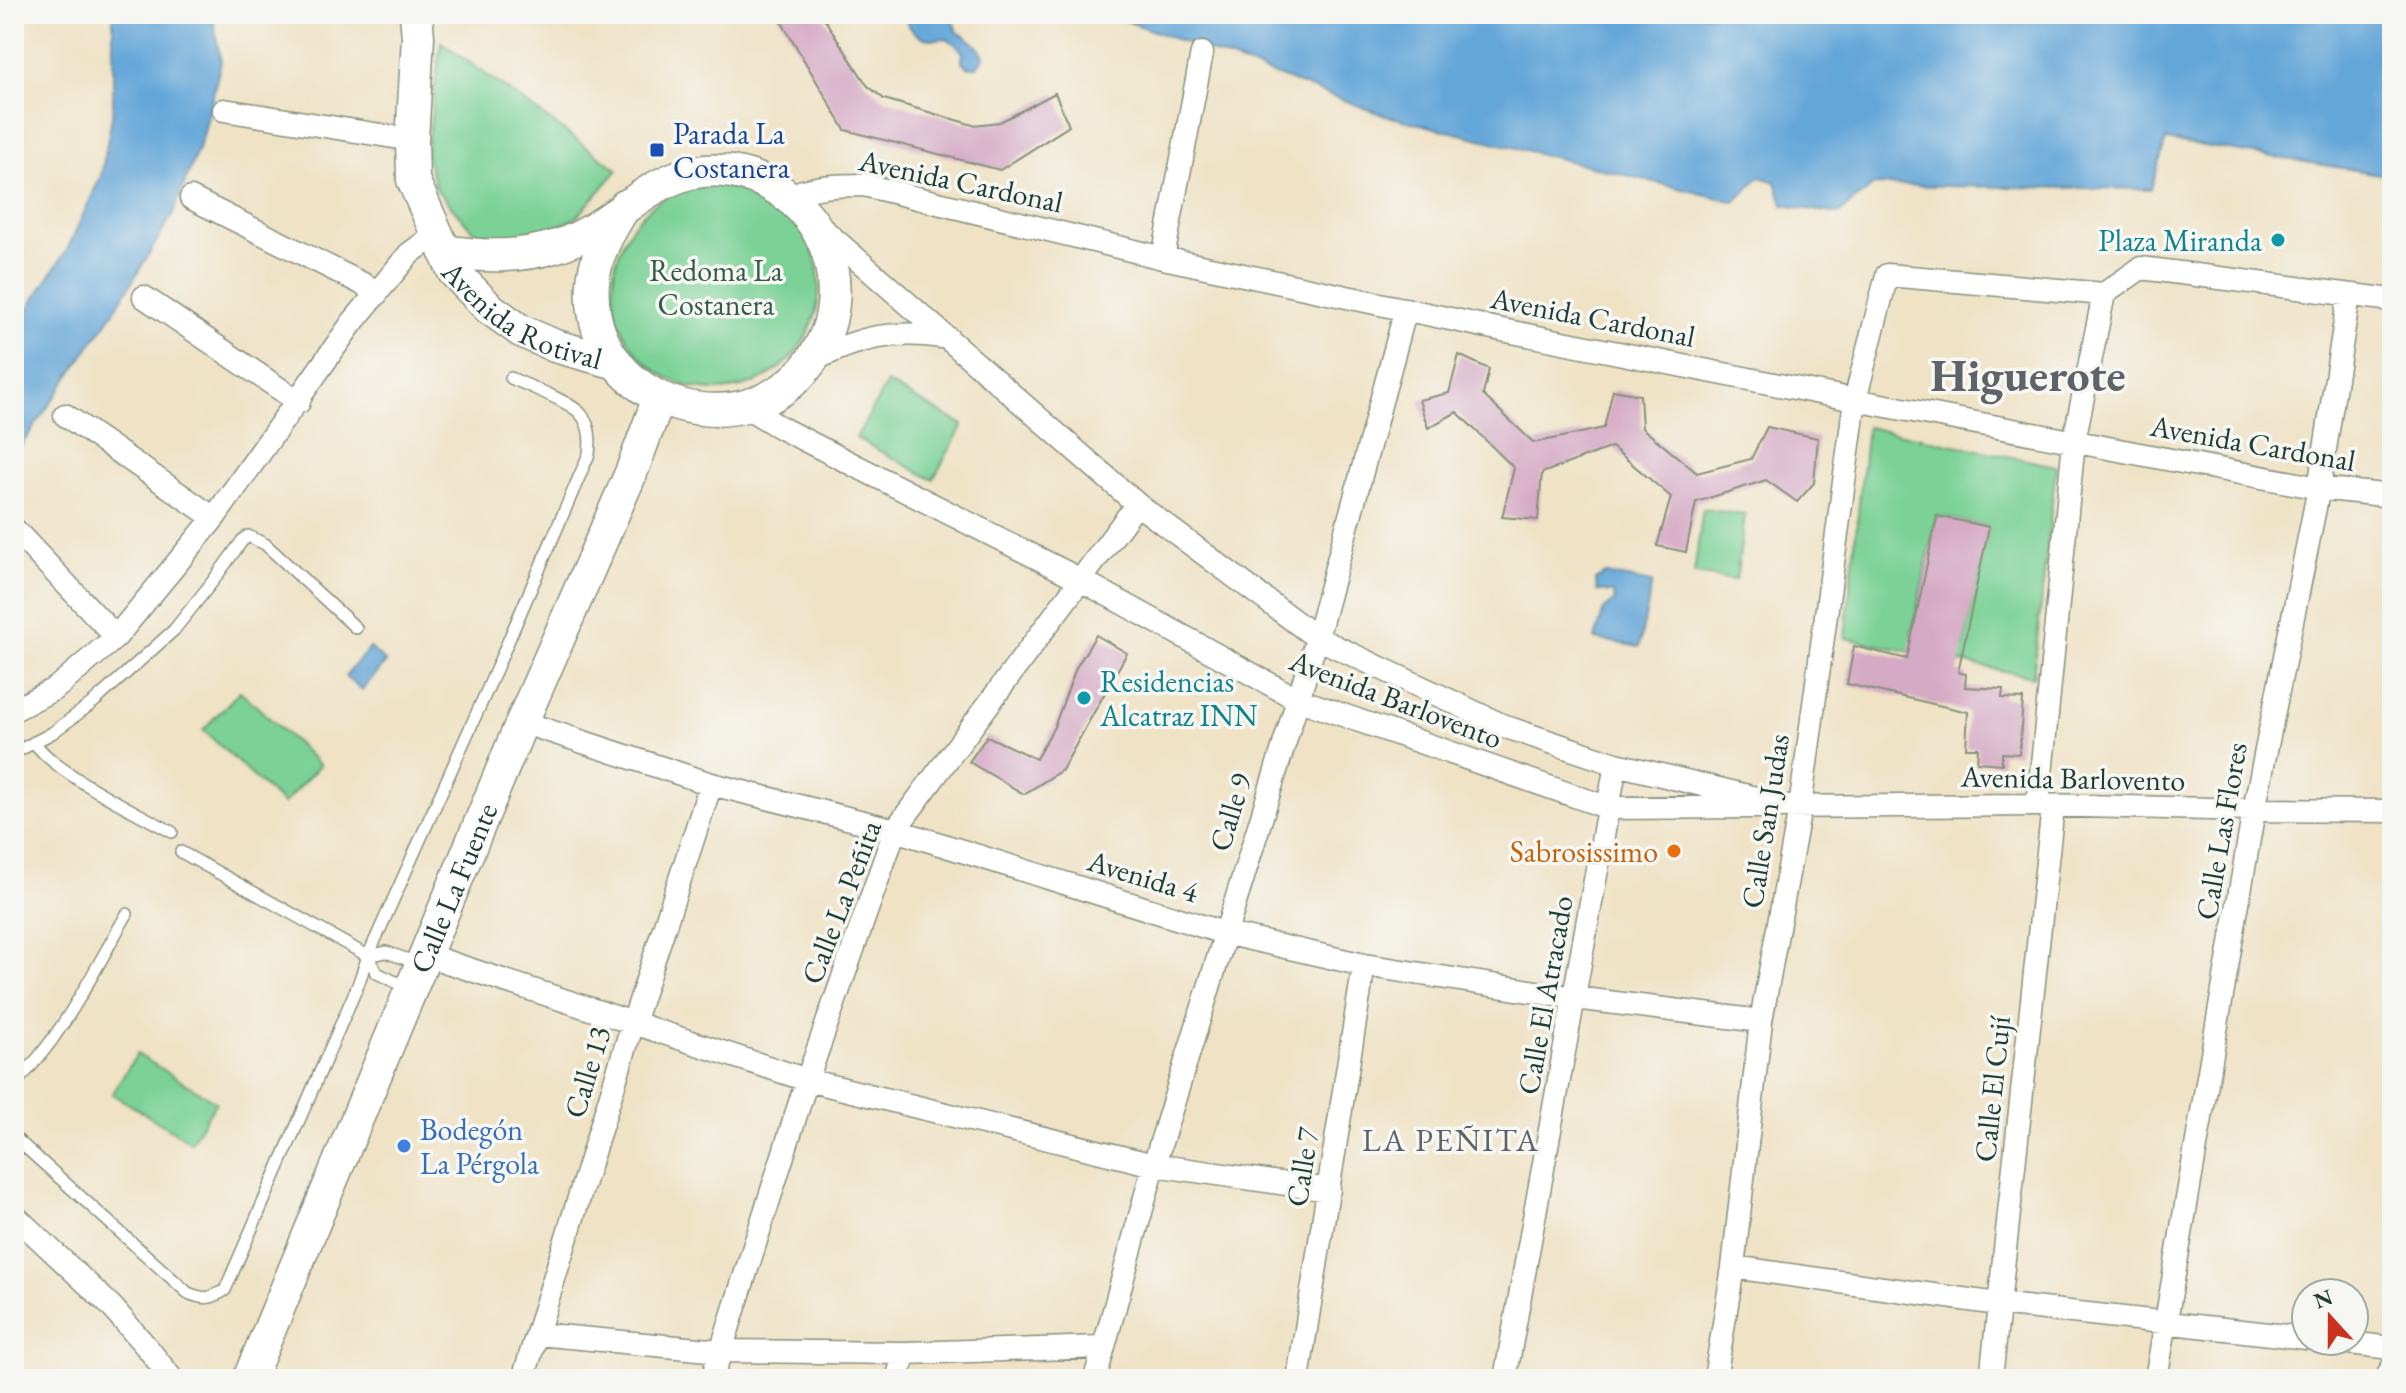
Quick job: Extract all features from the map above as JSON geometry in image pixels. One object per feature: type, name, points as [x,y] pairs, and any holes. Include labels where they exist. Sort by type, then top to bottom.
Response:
[{"type":"main road","name":"Avenida Rotival","points":[[416,14],[418,37],[413,180],[454,272],[489,308],[521,331],[555,346],[617,363]]},
{"type":"main road","points":[[728,171],[770,184],[799,207],[821,236],[830,257],[834,301],[822,343],[798,377],[782,390],[746,407],[716,411],[687,408],[659,398],[643,389],[617,363],[603,339],[595,312],[593,284],[598,256],[625,206],[663,182],[684,174],[728,171]]},
{"type":"main road","name":"Avenida Rotival","points":[[440,242],[482,257],[521,255],[559,246],[594,229],[625,206]]},
{"type":"main road","name":"Calle La Fuente","points":[[249,1379],[522,722],[631,473],[659,398]]},
{"type":"street","points":[[1163,258],[1202,53]]},
{"type":"street","points":[[224,110],[412,140]]},
{"type":"street","name":"Avenida Cardonal","points":[[799,207],[805,189],[828,185],[864,185],[1163,258],[1406,309],[1855,400],[2319,488],[2392,496]]},
{"type":"street","points":[[191,198],[365,285],[376,295]]},
{"type":"street","name":"Avenida Barlovento","points":[[799,207],[1137,504],[1317,638],[1506,727],[1616,764],[1800,808]]},
{"type":"street","points":[[14,710],[56,688],[116,637],[214,518],[352,323],[409,254],[440,242]]},
{"type":"street","points":[[2104,294],[2141,268],[2392,300]]},
{"type":"street","name":"Calle San Judas","points":[[1715,1379],[1733,1267],[1761,1021],[1800,808],[1855,400],[1887,275],[2104,294]]},
{"type":"street","name":"Calle El Cují","points":[[1991,1379],[2046,805],[2074,441],[2104,294]]},
{"type":"street","name":"Calle Las Flores","points":[[2156,1379],[2254,810],[2319,488],[2349,295]]},
{"type":"street","points":[[144,297],[299,402]]},
{"type":"street","name":"Calle 9","points":[[1095,1379],[1154,1165],[1317,638],[1406,309]]},
{"type":"street","points":[[811,362],[837,348],[878,336],[921,333],[949,338]]},
{"type":"street","name":"Avenida Barlovento","points":[[746,407],[781,428],[1079,579],[1297,699],[1609,808],[2046,805],[2392,811]]},
{"type":"street","points":[[65,415],[214,518]]},
{"type":"street","name":"Calle La Peñita","points":[[712,1379],[807,1080],[895,830],[1137,504]]},
{"type":"street","points":[[14,529],[116,637]]},
{"type":"street","name":"Avenida 4","points":[[522,722],[711,784],[895,830],[1224,933],[1364,965],[1575,998],[1761,1021]]},
{"type":"street","name":"Calle El Atracado","points":[[1505,1379],[1616,764]]},
{"type":"street","name":"Calle 13","points":[[523,1379],[711,784]]},
{"type":"street","name":"Calle 7","points":[[1298,1379],[1364,965]]},
{"type":"street","points":[[419,970],[633,1023],[807,1080],[1154,1165],[1329,1190]]},
{"type":"street","points":[[14,1215],[111,1306],[172,1379]]},
{"type":"street","points":[[1733,1267],[1998,1304],[2290,1336]]},
{"type":"street","points":[[537,1334],[720,1351],[905,1353],[1103,1347]]},
{"type":"street","points":[[2370,1345],[2392,1348]]},
{"type":"street","points":[[897,1379],[905,1353]]},
{"type":"street","points":[[2386,1379],[2392,1368]]},
{"type":"lane","points":[[14,1137],[188,1293],[202,1300],[225,1290],[589,454],[589,432],[579,412],[511,378]]},
{"type":"lane","points":[[14,753],[52,733],[95,701],[174,630],[248,536],[265,544],[356,628]]},
{"type":"lane","points":[[34,742],[42,754],[72,775],[172,832]]},
{"type":"lane","points":[[181,852],[368,956],[377,973],[419,970]]},
{"type":"lane","points":[[14,1084],[57,1031],[127,914]]},
{"type":"lane","points":[[368,956],[386,952],[419,970]]},
{"type":"green space","points":[[441,42],[618,170],[576,218],[519,245],[473,231],[436,189],[426,154]]},
{"type":"green space","name":"Redoma La Costanera","points":[[716,184],[755,192],[789,214],[811,248],[819,287],[811,326],[789,360],[755,382],[716,390],[677,382],[643,360],[621,326],[613,287],[621,248],[643,214],[677,192]]},
{"type":"green space","points":[[887,383],[963,425],[933,480],[856,438]]},
{"type":"green space","points":[[1867,427],[2056,466],[2033,677],[1845,638]],"holes":[[[1937,516],[1988,527],[1963,647],[1911,636]]]},
{"type":"green space","points":[[1703,509],[1745,515],[1736,580],[1694,574]]},
{"type":"green space","points":[[240,691],[320,765],[283,804],[203,730]]},
{"type":"green space","points":[[137,1054],[216,1102],[191,1142],[112,1094]]},
{"type":"water","points":[[113,14],[212,14],[221,62],[203,136],[172,216],[115,310],[14,456],[14,329],[67,250],[101,176],[113,111]]},
{"type":"water","points":[[905,14],[951,14],[957,32],[973,42],[984,57],[977,67],[968,67],[962,61],[963,53],[957,46],[943,38],[920,36],[908,25]]},
{"type":"water","points":[[1107,14],[2392,14],[2392,176],[2166,140],[2151,189],[1874,185],[1838,214],[1783,205],[1776,182],[1759,177],[1735,202],[1387,116]]},
{"type":"water","points":[[1606,574],[1652,583],[1639,647],[1595,639],[1604,609],[1615,601],[1613,593],[1597,591],[1596,579]]},
{"type":"water","points":[[370,648],[386,662],[362,690],[345,676]]},
{"type":"building","points":[[777,14],[821,14],[867,85],[884,99],[973,125],[1000,122],[1055,93],[1069,126],[1000,170],[845,130]]},
{"type":"building","points":[[1459,355],[1489,369],[1483,395],[1534,443],[1604,428],[1613,390],[1640,395],[1642,428],[1697,473],[1751,459],[1767,427],[1818,438],[1814,483],[1797,502],[1766,480],[1696,502],[1686,552],[1657,546],[1671,497],[1612,447],[1542,473],[1538,520],[1502,517],[1514,468],[1457,412],[1428,428],[1419,400],[1449,393]]},
{"type":"building","points":[[1937,516],[1989,527],[1958,672],[1966,674],[1965,687],[2003,689],[2002,698],[2023,699],[2019,754],[2002,753],[2002,764],[1977,762],[1978,748],[1966,748],[1968,712],[1847,684],[1854,646],[1907,659]]},
{"type":"building","name":"Residencias Alcatraz INN","points":[[1096,635],[1127,653],[1062,770],[1024,794],[969,762],[987,736],[1036,759],[1054,727],[1076,668]]},
{"type":"place","name":"Parada La Costanera","points":[[657,150]]},
{"type":"place","name":"Plaza Miranda","points":[[2278,240]]},
{"type":"place","name":"Residencias Alcatraz INN","points":[[1084,698]]},
{"type":"place","name":"Sabrosissimo","points":[[1674,851]]},
{"type":"place","name":"Bodegón La Pérgola","points":[[404,1146]]},
{"type":"district","name":"Higuerote","points":[[2028,375]]},
{"type":"district","name":"LA PEÑITA","points":[[1451,1140]]}]
